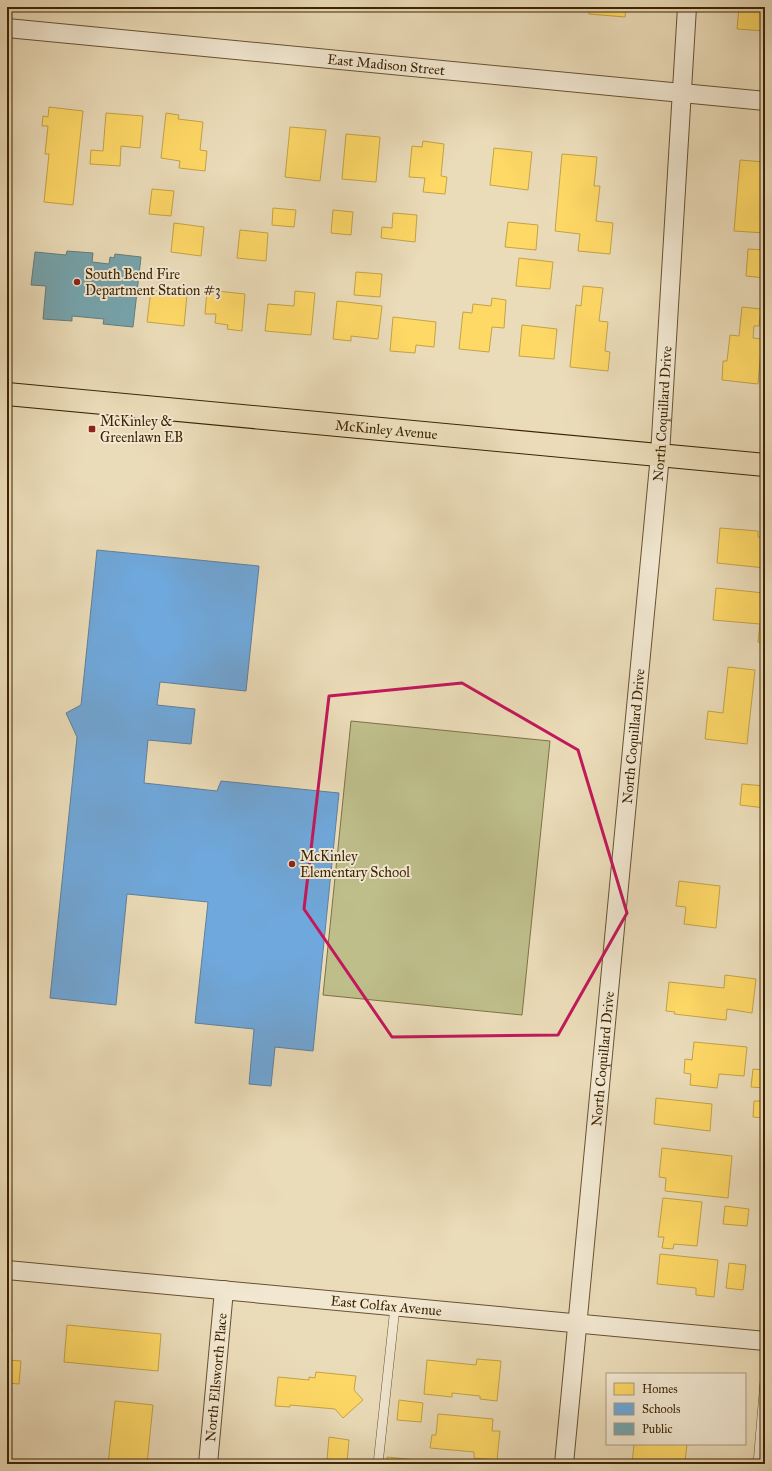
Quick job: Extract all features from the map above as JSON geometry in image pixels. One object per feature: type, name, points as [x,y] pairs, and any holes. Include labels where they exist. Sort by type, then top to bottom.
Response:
[{"type":"main road","name":"McKinley Avenue","points":[[7,394],[765,465]]},
{"type":"street","name":"North Coquillard Drive","points":[[564,1464],[660,455],[688,7]]},
{"type":"street","name":"East Madison Street","points":[[7,28],[765,101]]},
{"type":"street","name":"East Colfax Avenue","points":[[7,1270],[765,1341]]},
{"type":"street","name":"North Ellsworth Place","points":[[208,1464],[224,1290]]},
{"type":"lane","points":[[378,1464],[395,1307]]},
{"type":"lane","points":[[758,1464],[765,1381]]},
{"type":"highlighted area","points":[[462,683],[578,750],[627,913],[558,1035],[392,1037],[304,909],[329,696]]},
{"type":"green space","points":[[351,721],[550,741],[522,1015],[323,995]]},
{"type":"building: Homes","points":[[522,7],[547,7],[547,10]]},
{"type":"building: Homes","points":[[589,7],[626,7],[625,17],[589,14]]},
{"type":"building: Homes","points":[[739,7],[765,7],[765,31],[737,29]]},
{"type":"building: Homes","points":[[49,107],[83,111],[73,205],[44,202],[49,154],[45,154],[48,126],[42,126],[43,116],[48,117]]},
{"type":"building: Homes","points":[[106,113],[143,116],[140,148],[121,146],[120,166],[90,164],[91,150],[103,151]]},
{"type":"building: Homes","points":[[166,113],[179,115],[178,119],[203,122],[200,150],[207,151],[205,171],[179,168],[180,161],[161,158]]},
{"type":"building: Homes","points":[[290,127],[326,130],[320,181],[285,177]]},
{"type":"building: Homes","points":[[346,134],[380,137],[376,182],[342,179]]},
{"type":"building: Homes","points":[[423,141],[444,144],[441,176],[447,177],[445,194],[423,192],[425,178],[409,177],[412,146],[422,147]]},
{"type":"building: Homes","points":[[494,148],[532,152],[528,190],[490,185]]},
{"type":"building: Homes","points":[[562,154],[597,157],[594,186],[600,186],[596,221],[613,223],[610,254],[578,251],[580,234],[555,231]]},
{"type":"building: Homes","points":[[740,160],[765,162],[765,233],[734,231]]},
{"type":"building: Homes","points":[[152,189],[174,191],[171,216],[149,214]]},
{"type":"building: Homes","points":[[273,208],[296,210],[294,227],[272,225]]},
{"type":"building: Homes","points":[[333,210],[353,212],[351,235],[331,233]]},
{"type":"building: Homes","points":[[393,213],[417,215],[415,242],[381,238],[382,227],[392,228]]},
{"type":"building: Homes","points":[[508,222],[538,225],[536,250],[505,247]]},
{"type":"building: Homes","points":[[174,223],[204,227],[201,256],[171,252]]},
{"type":"building: Homes","points":[[240,230],[268,233],[266,261],[237,258]]},
{"type":"building: Homes","points":[[748,249],[765,250],[765,278],[746,276]]},
{"type":"building: Homes","points":[[519,258],[553,262],[550,289],[516,286]]},
{"type":"building: Homes","points":[[356,272],[382,274],[380,297],[354,295]]},
{"type":"building: Homes","points":[[583,286],[603,288],[599,321],[608,322],[605,351],[610,352],[608,371],[570,367],[576,305],[581,306]]},
{"type":"building: Homes","points":[[151,290],[187,295],[184,326],[147,322]]},
{"type":"building: Homes","points":[[207,290],[245,294],[242,331],[227,329],[228,325],[215,323],[216,314],[205,314]]},
{"type":"building: Homes","points":[[295,291],[315,293],[311,335],[265,331],[268,304],[294,306]]},
{"type":"building: Homes","points":[[492,298],[506,300],[504,328],[492,327],[489,352],[459,349],[463,312],[472,313],[473,304],[491,306]]},
{"type":"building: Homes","points":[[337,301],[382,306],[378,339],[351,336],[351,341],[333,339]]},
{"type":"building: Homes","points":[[742,307],[761,309],[759,326],[754,326],[753,338],[762,339],[758,384],[722,380],[723,361],[727,361],[730,335],[739,336]]},
{"type":"building: Homes","points":[[393,317],[436,322],[434,347],[416,345],[415,353],[390,351]]},
{"type":"building: Homes","points":[[522,325],[557,329],[554,359],[519,356]]},
{"type":"building: Homes","points":[[720,528],[758,531],[758,537],[765,537],[765,568],[717,563]]},
{"type":"building: Homes","points":[[716,588],[764,593],[763,609],[765,609],[765,643],[758,642],[760,624],[713,620]]},
{"type":"building: Homes","points":[[728,667],[755,670],[747,744],[705,739],[708,711],[723,713]]},
{"type":"building: Homes","points":[[742,784],[765,786],[765,808],[740,805]]},
{"type":"building: Homes","points":[[679,881],[720,886],[716,928],[684,924],[686,907],[676,906]]},
{"type":"building: Homes","points":[[725,975],[756,979],[752,1013],[727,1009],[726,1020],[674,1014],[675,1012],[666,1011],[669,982],[724,988]]},
{"type":"building: Homes","points":[[763,1022],[765,1023],[765,1047],[761,1047]]},
{"type":"building: Homes","points":[[694,1042],[747,1047],[744,1076],[719,1074],[717,1088],[690,1085],[691,1074],[684,1073],[685,1059],[692,1060]]},
{"type":"building: Homes","points":[[753,1069],[765,1070],[765,1088],[751,1087]]},
{"type":"building: Homes","points":[[656,1098],[712,1104],[710,1131],[654,1124]]},
{"type":"building: Homes","points":[[754,1101],[765,1101],[765,1118],[753,1117]]},
{"type":"building: Homes","points":[[662,1148],[732,1156],[728,1198],[665,1191],[666,1178],[659,1177]]},
{"type":"building: Homes","points":[[663,1198],[702,1202],[697,1246],[674,1244],[673,1249],[662,1248],[664,1237],[658,1237]]},
{"type":"building: Homes","points":[[725,1206],[749,1209],[747,1226],[723,1224]]},
{"type":"building: Homes","points":[[660,1254],[718,1260],[714,1297],[696,1295],[696,1288],[657,1284]]},
{"type":"building: Homes","points":[[729,1263],[746,1265],[743,1290],[726,1288]]},
{"type":"building: Homes","points":[[67,1325],[161,1334],[158,1371],[64,1362]]},
{"type":"building: Homes","points":[[7,1327],[12,1328],[9,1354],[7,1354]]},
{"type":"building: Homes","points":[[477,1359],[501,1361],[497,1401],[480,1399],[480,1396],[452,1393],[452,1397],[424,1394],[427,1360],[476,1365]]},
{"type":"building: Homes","points":[[7,1360],[21,1361],[19,1384],[7,1383]]},
{"type":"building: Homes","points":[[316,1372],[356,1376],[354,1390],[363,1400],[343,1418],[335,1409],[290,1405],[290,1407],[275,1406],[278,1377],[309,1380],[309,1377],[315,1378]]},
{"type":"building: Homes","points":[[399,1400],[423,1403],[421,1422],[397,1420]]},
{"type":"building: Homes","points":[[115,1401],[153,1405],[147,1464],[108,1464]]},
{"type":"building: Homes","points":[[438,1414],[493,1419],[492,1431],[500,1431],[497,1460],[474,1458],[474,1452],[430,1448],[432,1435],[436,1435]]},
{"type":"building: Homes","points":[[329,1437],[349,1440],[347,1462],[327,1459]]},
{"type":"building: Homes","points":[[634,1445],[687,1445],[685,1462],[660,1460],[660,1464],[632,1464]]},
{"type":"building: Homes","points":[[387,1457],[416,1460],[415,1464],[387,1464]]},
{"type":"building: Schools","name":"McKinley Elementary School","points":[[97,550],[259,566],[246,691],[160,682],[157,705],[195,709],[191,744],[148,740],[144,783],[217,791],[221,781],[339,793],[313,1051],[275,1047],[271,1086],[249,1084],[254,1029],[195,1023],[208,902],[127,894],[116,1005],[50,998],[77,737],[66,713],[81,705]]},
{"type":"building: Public","points":[[67,251],[93,253],[92,262],[109,264],[110,257],[114,258],[115,254],[141,257],[133,327],[103,324],[104,319],[72,316],[72,321],[43,319],[46,286],[31,285],[35,252],[66,255]]},
{"type":"place","name":"South Bend Fire Department Station #3","points":[[77,282]]},
{"type":"place","name":"McKinley & Greenlawn EB","points":[[92,429]]},
{"type":"place","name":"McKinley Elementary School","points":[[292,864]]}]
